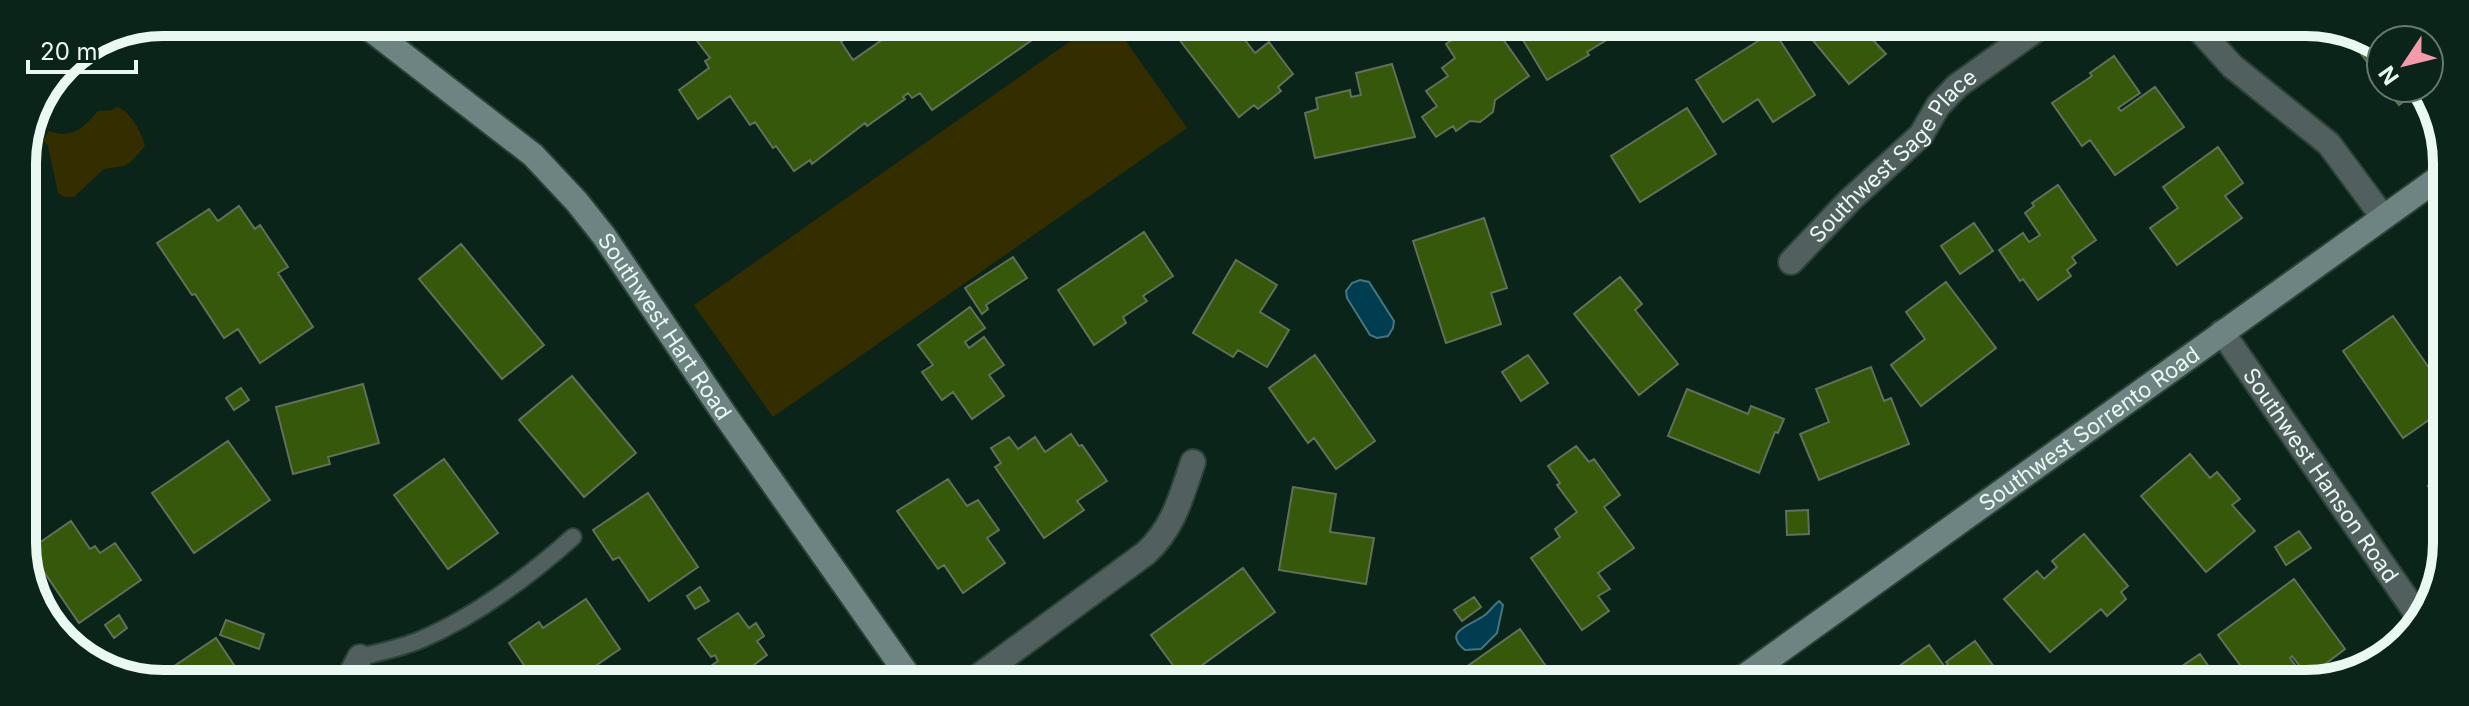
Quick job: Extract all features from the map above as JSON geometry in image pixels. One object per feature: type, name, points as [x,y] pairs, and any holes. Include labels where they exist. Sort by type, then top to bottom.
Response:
[{"type":"street","name":"Southwest Hart Road","points":[[379,36],[533,155],[577,202],[604,236],[904,670]]},
{"type":"street","name":"Southwest Sage Place","points":[[1791,262],[1849,201],[1921,135],[1938,106],[1957,86],[2027,36]]},
{"type":"street","points":[[2205,36],[2232,66],[2329,144],[2383,217]]},
{"type":"street","name":"Southwest Sorrento Road","points":[[1753,670],[2433,182]]},
{"type":"street","name":"Southwest Hanson Road","points":[[2222,332],[2414,610]]},
{"type":"street","points":[[987,670],[1161,540],[1173,521],[1193,462]]},
{"type":"street","points":[[353,670],[360,657]]},
{"type":"lane","points":[[360,657],[419,640],[457,621],[537,569],[573,537]]},
{"type":"shaded area","points":[[1078,36],[1122,36],[1187,128],[773,417],[694,305]]},
{"type":"shaded area","points":[[117,107],[135,123],[145,146],[131,162],[104,169],[74,197],[64,197],[58,193],[48,146],[43,140],[49,131],[71,133],[98,111]]},
{"type":"water","points":[[1360,280],[1369,282],[1394,321],[1388,336],[1377,338],[1370,335],[1347,298],[1346,291],[1352,283]]},
{"type":"water","points":[[1499,601],[1503,605],[1497,633],[1481,649],[1465,650],[1458,643],[1457,633],[1485,615]]},
{"type":"building","points":[[693,36],[847,36],[841,42],[853,60],[888,36],[1038,36],[932,110],[920,93],[912,98],[908,93],[903,97],[905,99],[867,126],[865,123],[812,164],[810,160],[794,171],[755,122],[750,125],[730,96],[698,119],[679,90],[709,68],[705,61],[710,58]]},
{"type":"building","points":[[1242,36],[1255,53],[1269,42],[1293,74],[1278,87],[1281,91],[1258,109],[1254,105],[1239,117],[1178,38]]},
{"type":"building","points":[[1457,36],[1501,36],[1529,76],[1495,100],[1493,112],[1480,122],[1470,121],[1456,131],[1453,126],[1436,137],[1422,117],[1437,106],[1426,91],[1448,76],[1442,68],[1455,58],[1446,44]]},
{"type":"building","points":[[1521,36],[1609,36],[1587,52],[1589,55],[1547,80]]},
{"type":"building","points":[[1766,36],[1777,36],[1815,95],[1773,122],[1758,99],[1723,122],[1696,80]]},
{"type":"building","points":[[1809,36],[1878,36],[1873,40],[1886,54],[1849,84]]},
{"type":"building","points":[[2356,46],[2365,51],[2365,59]]},
{"type":"building","points":[[2114,56],[2140,93],[2118,108],[2121,111],[2155,87],[2184,127],[2115,175],[2090,140],[2082,146],[2052,103],[2092,76],[2090,73]]},
{"type":"building","points":[[1392,64],[1415,137],[1315,158],[1305,113],[1318,109],[1316,98],[1350,90],[1351,97],[1361,95],[1356,73]]},
{"type":"building","points":[[1687,108],[1716,154],[1640,202],[1611,156]]},
{"type":"building","points":[[2218,147],[2243,183],[2225,196],[2242,218],[2177,265],[2150,228],[2178,208],[2163,187]]},
{"type":"building","points":[[2058,185],[2096,240],[2072,257],[2076,263],[2067,270],[2071,276],[2038,300],[2023,279],[2020,281],[1999,250],[2023,233],[2029,242],[2040,235],[2025,213],[2034,206],[2032,203]]},
{"type":"building","points":[[239,206],[255,229],[260,225],[288,267],[278,273],[313,327],[260,363],[238,329],[224,338],[157,243],[209,209],[218,221]]},
{"type":"building","points":[[1484,218],[1507,288],[1491,293],[1501,324],[1446,343],[1413,241]]},
{"type":"building","points":[[1974,223],[1993,251],[1960,274],[1941,246]]},
{"type":"building","points":[[1144,232],[1173,276],[1143,296],[1147,301],[1123,317],[1126,323],[1094,345],[1058,290]]},
{"type":"building","points":[[461,244],[544,345],[502,379],[419,279]]},
{"type":"building","points":[[1013,257],[1027,278],[986,305],[988,309],[982,314],[965,288]]},
{"type":"building","points":[[1236,260],[1277,285],[1260,312],[1289,330],[1267,367],[1238,350],[1233,357],[1193,333]]},
{"type":"building","points":[[1620,277],[1642,304],[1635,310],[1678,364],[1639,395],[1574,314]]},
{"type":"building","points":[[1946,282],[1996,348],[1921,406],[1891,365],[1925,339],[1906,312]]},
{"type":"building","points":[[970,307],[985,328],[965,342],[969,348],[984,337],[1004,365],[989,375],[1004,396],[972,419],[953,392],[942,400],[922,372],[933,365],[918,345]]},
{"type":"building","points":[[2393,316],[2433,374],[2433,417],[2403,438],[2343,351]]},
{"type":"building","points":[[1315,355],[1375,441],[1336,469],[1314,438],[1308,443],[1269,388]]},
{"type":"building","points":[[1528,355],[1548,383],[1521,401],[1502,372]]},
{"type":"building","points":[[1871,367],[1884,401],[1891,398],[1909,444],[1819,480],[1800,434],[1829,422],[1816,389]]},
{"type":"building","points":[[572,376],[636,453],[584,497],[519,420]]},
{"type":"building","points":[[363,384],[379,443],[328,457],[330,464],[293,474],[276,407]]},
{"type":"building","points":[[241,388],[249,400],[234,410],[226,398]]},
{"type":"building","points":[[1687,389],[1748,414],[1751,406],[1784,419],[1778,433],[1775,432],[1759,473],[1668,436]]},
{"type":"building","points":[[1071,434],[1107,481],[1077,501],[1084,510],[1044,538],[995,467],[1001,463],[991,448],[1009,437],[1018,449],[1035,437],[1045,452]]},
{"type":"building","points":[[228,441],[270,500],[194,553],[152,493]]},
{"type":"building","points":[[1576,446],[1589,462],[1594,459],[1620,495],[1604,507],[1634,548],[1598,573],[1610,589],[1598,596],[1609,611],[1582,630],[1531,558],[1560,537],[1555,529],[1577,512],[1557,485],[1560,483],[1548,466]]},
{"type":"building","points":[[2190,454],[2210,478],[2217,472],[2240,499],[2232,505],[2255,531],[2206,572],[2141,496]]},
{"type":"building","points":[[444,459],[498,533],[448,569],[394,495]]},
{"type":"building","points":[[948,479],[967,506],[978,500],[999,530],[987,538],[1005,563],[963,593],[944,565],[938,569],[897,511]]},
{"type":"building","points":[[1293,487],[1336,494],[1330,532],[1374,538],[1366,584],[1279,570]]},
{"type":"building","points":[[648,493],[698,567],[649,601],[619,557],[613,560],[593,530]]},
{"type":"building","points":[[1808,510],[1809,534],[1787,535],[1786,511]]},
{"type":"building","points":[[71,521],[90,549],[95,546],[100,553],[115,543],[141,580],[79,623],[38,562],[36,545]]},
{"type":"building","points":[[2299,531],[2311,548],[2286,565],[2275,547]]},
{"type":"building","points":[[2084,534],[2128,586],[2121,592],[2126,599],[2107,616],[2101,609],[2050,652],[2004,599],[2037,571],[2044,579],[2057,567],[2052,561]]},
{"type":"building","points":[[1243,568],[1275,612],[1195,670],[1176,670],[1151,635]]},
{"type":"building","points":[[2294,579],[2345,649],[2318,669],[2303,670],[2292,656],[2290,658],[2297,670],[2244,670],[2218,635]]},
{"type":"building","points":[[700,587],[709,601],[695,609],[687,596]]},
{"type":"building","points":[[1474,597],[1481,607],[1462,621],[1454,610]]},
{"type":"building","points":[[586,599],[620,649],[590,670],[527,670],[509,643],[539,622],[543,628]]},
{"type":"building","points":[[738,613],[749,628],[756,623],[764,636],[757,641],[767,655],[747,670],[705,670],[718,661],[715,655],[711,657],[698,639]]},
{"type":"building","points":[[119,615],[127,628],[114,638],[105,625]]},
{"type":"building","points":[[226,620],[264,634],[259,649],[220,635]]},
{"type":"building","points":[[1520,629],[1549,670],[1462,670]]},
{"type":"building","points":[[216,638],[237,670],[168,670]]},
{"type":"building","points":[[1975,641],[1996,670],[1895,669],[1929,645],[1945,667],[1946,662]]},
{"type":"building","points":[[2200,654],[2211,670],[2176,670]]}]
